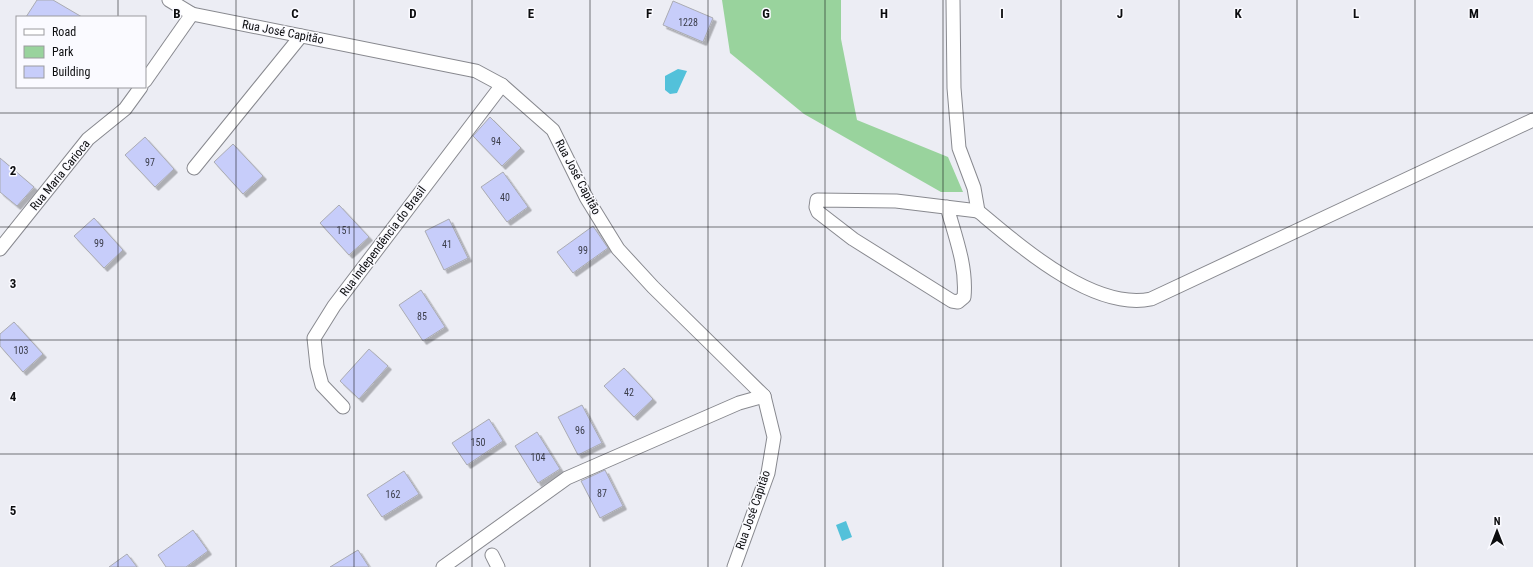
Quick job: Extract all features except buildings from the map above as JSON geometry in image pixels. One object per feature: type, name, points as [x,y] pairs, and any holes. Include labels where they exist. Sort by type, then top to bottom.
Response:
[{"type":"street","name":"Rua José Capitão","points":[[169,0],[192,14],[476,71],[502,85],[553,130],[586,197],[618,250],[764,396],[774,437],[768,473],[734,567]]},
{"type":"street","points":[[953,0],[954,88],[959,148],[974,188],[978,211]]},
{"type":"street","points":[[146,80],[192,14]]},
{"type":"street","points":[[194,168],[301,36]]},
{"type":"street","name":"Rua Independência do Brasil","points":[[343,407],[322,385],[317,366],[314,338],[334,306],[502,85]]},
{"type":"street","name":"Rua Maria Carioca","points":[[0,249],[88,139],[125,109],[140,88]]},
{"type":"street","points":[[947,207],[962,257],[965,284],[964,297],[958,302],[952,301],[853,239],[818,212],[816,207],[817,200],[896,201],[947,207],[978,211],[1036,258],[1079,285],[1118,299],[1137,302],[1151,299],[1165,293],[1533,120]]},
{"type":"street","points":[[444,567],[567,478],[739,403],[764,396]]},
{"type":"green space","points":[[722,0],[841,0],[841,39],[857,120],[948,157],[963,192],[941,192],[804,114],[730,53]]},
{"type":"water","points":[[678,69],[687,71],[677,93],[670,94],[665,90],[665,76]]},
{"type":"water","points":[[846,521],[852,537],[842,541],[836,525]]}]
